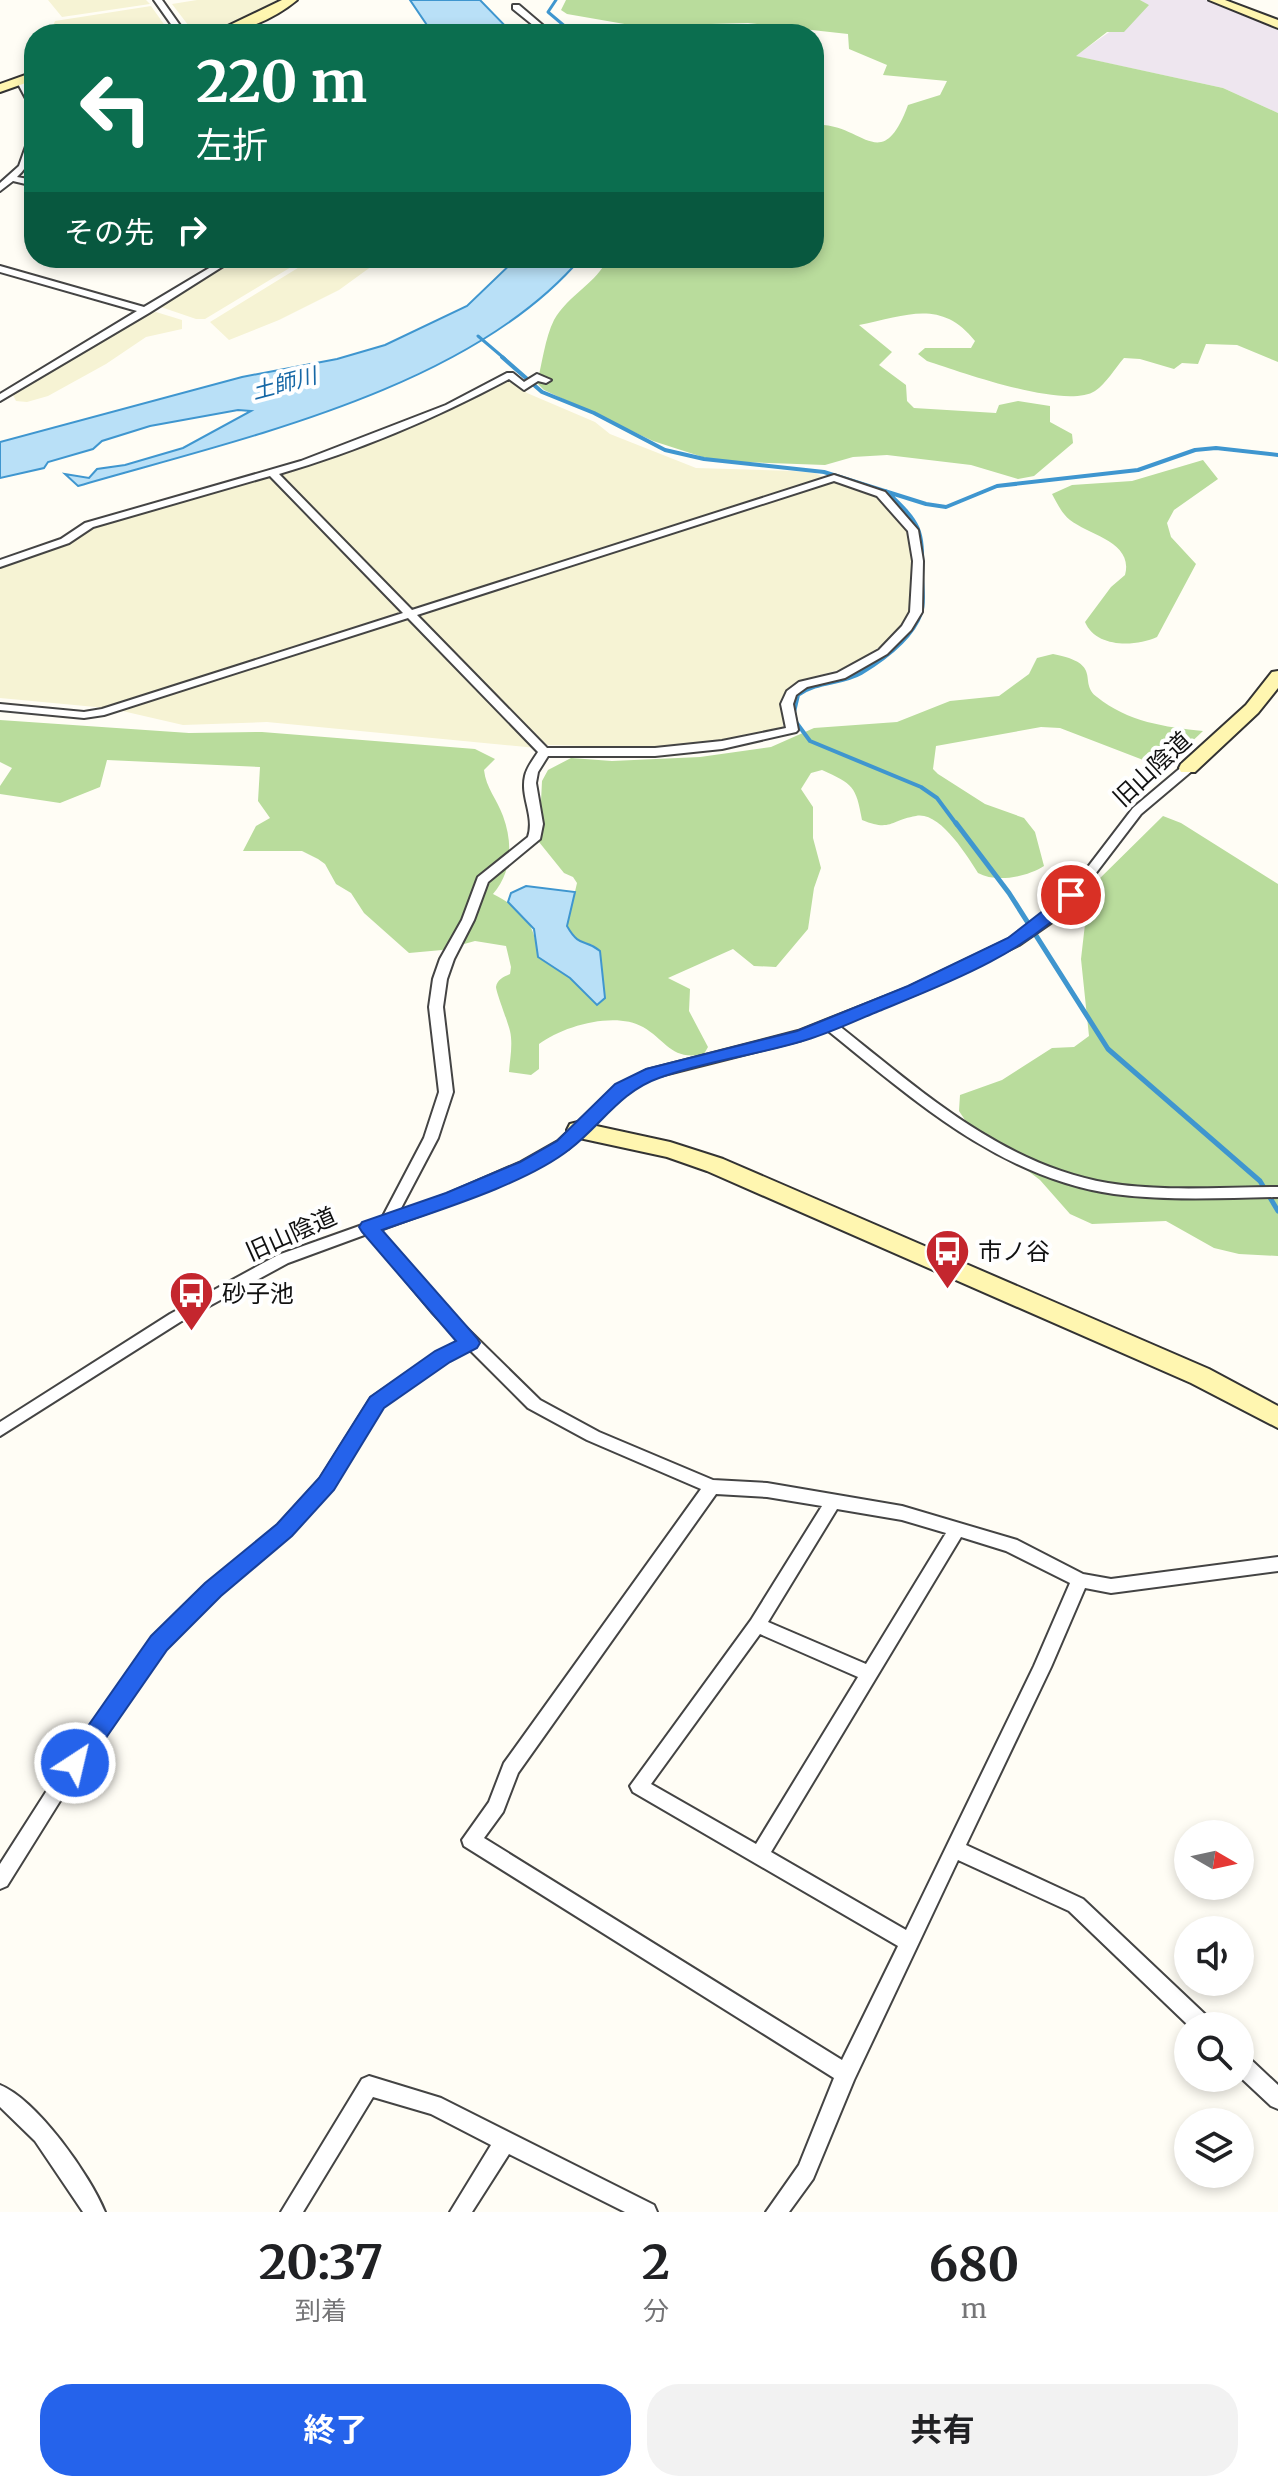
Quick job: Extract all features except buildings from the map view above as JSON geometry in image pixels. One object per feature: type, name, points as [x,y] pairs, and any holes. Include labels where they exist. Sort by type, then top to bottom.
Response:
[{"type":"street","points":[[158,0],[175,24]]},
{"type":"street","points":[[246,24],[291,0]]},
{"type":"street","points":[[1215,0],[1278,24]]},
{"type":"street","points":[[516,7],[537,24]]},
{"type":"street","points":[[0,88],[24,79]]},
{"type":"street","points":[[20,80],[24,87]]},
{"type":"street","points":[[0,188],[24,164]]},
{"type":"street","points":[[12,178],[24,181]]},
{"type":"street","points":[[0,398],[216,268]]},
{"type":"street","points":[[0,269],[146,311]]},
{"type":"street","points":[[0,564],[65,541],[89,525],[274,474],[409,424],[489,388],[510,375],[524,387],[537,377],[546,380]]},
{"type":"street","points":[[0,707],[84,715],[104,712],[410,614],[834,478],[881,494],[913,530],[918,561],[916,612],[907,628],[883,652],[841,676],[803,684],[791,693],[787,704],[792,730],[722,745],[655,752],[544,752],[410,614],[274,474]]},
{"type":"street","name":"旧山陰道","points":[[0,1430],[175,1318],[283,1259],[452,1198],[526,1166],[563,1145],[621,1089],[652,1073],[789,1039],[829,1025],[914,990],[1014,942],[1050,917],[1082,883],[1137,811],[1272,693],[1278,676]]},
{"type":"street","points":[[388,1220],[431,1138],[446,1092],[436,1007],[440,979],[468,920],[482,880],[534,839],[538,831],[530,793],[531,774],[544,752]]},
{"type":"street","points":[[829,1025],[957,1124],[1005,1152],[1054,1173],[1088,1184],[1140,1191],[1278,1192]]},
{"type":"street","points":[[578,1130],[670,1150],[715,1165],[1200,1376],[1278,1418]]},
{"type":"street","points":[[369,1227],[470,1343],[534,1404],[593,1436],[712,1487],[767,1490],[902,1513],[1011,1545],[1080,1580],[1111,1586],[1278,1564]]},
{"type":"street","points":[[0,1880],[59,1787],[159,1643],[306,1507],[326,1484],[377,1402],[443,1356],[470,1343]]},
{"type":"street","points":[[712,1487],[510,1769],[497,1806],[471,1840],[846,2074]]},
{"type":"street","points":[[834,1500],[757,1625],[639,1786],[760,1853],[909,1942]]},
{"type":"street","points":[[760,1853],[957,1529]]},
{"type":"street","points":[[776,2212],[806,2172],[846,2074],[1042,1667],[1080,1580]]},
{"type":"street","points":[[757,1625],[868,1673]]},
{"type":"street","points":[[954,1849],[1076,1905],[1188,2012]]},
{"type":"street","points":[[1254,2076],[1278,2099]]},
{"type":"street","points":[[291,2212],[369,2086],[434,2105],[647,2212]]},
{"type":"street","points":[[0,2095],[21,2109],[55,2148],[95,2212]]},
{"type":"street","points":[[460,2212],[506,2140]]},
{"type":"shaded area","points":[[48,0],[146,0],[150,4],[62,17]]},
{"type":"shaded area","points":[[197,0],[284,0],[235,24],[187,24],[172,4]]},
{"type":"shaded area","points":[[1140,0],[1206,0],[1278,30],[1278,113],[1223,88],[1075,56],[1148,5]]},
{"type":"shaded area","points":[[151,6],[164,24],[54,24],[55,21]]},
{"type":"shaded area","points":[[221,268],[289,268],[205,319],[158,306]]},
{"type":"shaded area","points":[[298,268],[369,268],[339,290],[279,320],[229,340],[210,322]]},
{"type":"shaded area","points":[[156,312],[182,320],[182,329],[146,337],[106,364],[48,396],[27,402],[16,401],[12,393],[145,314]]},
{"type":"shaded area","points":[[508,379],[527,393],[595,422],[610,434],[696,468],[794,471],[815,473],[826,478],[411,610],[280,475],[395,434]]},
{"type":"shaded area","points":[[270,477],[403,612],[106,708],[0,698],[0,568],[41,553],[94,527]]},
{"type":"shaded area","points":[[833,481],[878,496],[903,522],[910,535],[913,559],[910,611],[895,636],[852,666],[799,681],[788,688],[782,699],[783,728],[730,740],[669,748],[547,745],[417,614]]},
{"type":"shaded area","points":[[408,617],[537,748],[267,722],[183,725],[118,710]]},
{"type":"green space","points":[[566,0],[1140,0],[1149,5],[1124,32],[1107,32],[1076,56],[1223,88],[1278,113],[1278,362],[1237,345],[1206,344],[1198,364],[1182,363],[1174,369],[1140,359],[1124,358],[1095,391],[1081,396],[1061,396],[1012,387],[927,361],[918,354],[925,348],[971,348],[975,341],[949,319],[936,315],[907,315],[859,325],[892,352],[879,365],[906,385],[907,401],[914,408],[996,413],[999,405],[1018,401],[1050,406],[1050,422],[1072,434],[1073,443],[1034,476],[1018,479],[971,465],[887,455],[853,457],[825,465],[715,461],[653,441],[544,390],[537,383],[554,320],[602,268],[824,268],[824,126],[879,142],[889,138],[898,127],[908,105],[940,95],[947,81],[883,75],[887,65],[849,49],[848,34],[824,31],[824,24],[624,24],[567,14],[561,10]]},
{"type":"green space","points":[[1203,460],[1218,479],[1174,510],[1167,523],[1171,537],[1196,564],[1157,637],[1127,644],[1098,637],[1085,622],[1111,587],[1125,575],[1126,564],[1117,547],[1067,518],[1052,494],[1072,485],[1132,481]]},
{"type":"green space","points":[[1053,654],[1079,663],[1097,697],[1121,712],[1161,725],[1203,731],[1164,768],[1060,728],[1041,727],[936,746],[933,769],[938,774],[985,804],[1024,818],[1035,832],[1044,866],[1011,877],[994,878],[978,873],[952,836],[925,816],[885,825],[862,820],[858,800],[847,783],[822,770],[811,773],[801,789],[813,807],[813,838],[821,868],[814,888],[808,929],[776,967],[754,966],[733,949],[668,978],[690,989],[689,1011],[708,1047],[704,1054],[684,1055],[677,1052],[651,1032],[631,1022],[604,1021],[575,1026],[539,1044],[539,1069],[531,1075],[509,1072],[511,1036],[496,987],[510,974],[506,946],[475,941],[442,950],[409,953],[364,913],[351,893],[336,884],[325,864],[318,859],[302,851],[243,851],[256,826],[270,818],[258,801],[260,767],[107,760],[100,787],[60,803],[0,794],[0,786],[12,768],[0,762],[0,720],[189,733],[262,732],[475,749],[495,759],[484,770],[508,836],[507,867],[493,894],[526,918],[534,934],[539,957],[570,978],[597,1004],[593,945],[577,940],[567,926],[577,883],[564,873],[539,842],[542,781],[548,770],[571,758],[612,761],[700,757],[771,747],[814,728],[897,722],[950,701],[999,696],[1029,674],[1037,658]]},
{"type":"green space","points":[[1163,816],[1181,823],[1278,884],[1278,1256],[1239,1254],[1214,1248],[1166,1221],[1092,1224],[1070,1214],[1040,1180],[969,1126],[959,1111],[960,1095],[1002,1080],[1052,1048],[1074,1047],[1089,1036],[1081,959],[1089,889]]},
{"type":"water","points":[[410,0],[480,0],[503,24],[426,24]]},
{"type":"water","name":"土師川","points":[[507,268],[571,268],[534,304],[478,343],[415,376],[348,404],[209,449],[78,486],[65,474],[89,478],[97,469],[125,465],[183,448],[251,411],[238,410],[150,426],[102,441],[93,449],[48,462],[44,468],[0,478],[0,442],[242,377],[337,359],[385,345],[467,306]]},
{"type":"water","points":[[526,886],[575,892],[567,926],[579,941],[600,951],[605,998],[597,1005],[570,978],[538,957],[534,929],[508,902],[511,893]]},
{"type":"waterway","points":[[556,0],[548,12],[562,24]]},
{"type":"waterway","points":[[478,336],[505,359]]},
{"type":"waterway","points":[[502,357],[542,392],[594,413],[665,450],[704,459],[824,472],[887,492]]},
{"type":"waterway","points":[[887,492],[946,507],[997,486],[1138,470],[1195,450],[1216,448],[1278,455]]},
{"type":"waterway","points":[[887,492],[907,511],[918,528],[922,547],[921,613],[904,640],[888,655],[854,677],[813,687],[798,695],[794,712],[796,722],[810,741],[921,787],[937,798],[957,825]]},
{"type":"waterway","points":[[956,823],[1009,893],[1108,1049],[1260,1181],[1278,1211]]},
{"type":"place","name":"市ノ谷","points":[[947,1290]]},
{"type":"place","name":"砂子池","points":[[191,1332]]},
{"type":"route","points":[[75,1763],[159,1643],[213,1590],[284,1530],[326,1484],[377,1402],[443,1356],[470,1343],[387,1252],[369,1227],[452,1198],[526,1166],[563,1145],[621,1089],[652,1073],[802,1035],[914,990],[1014,942],[1050,917],[1071,895]]}]
